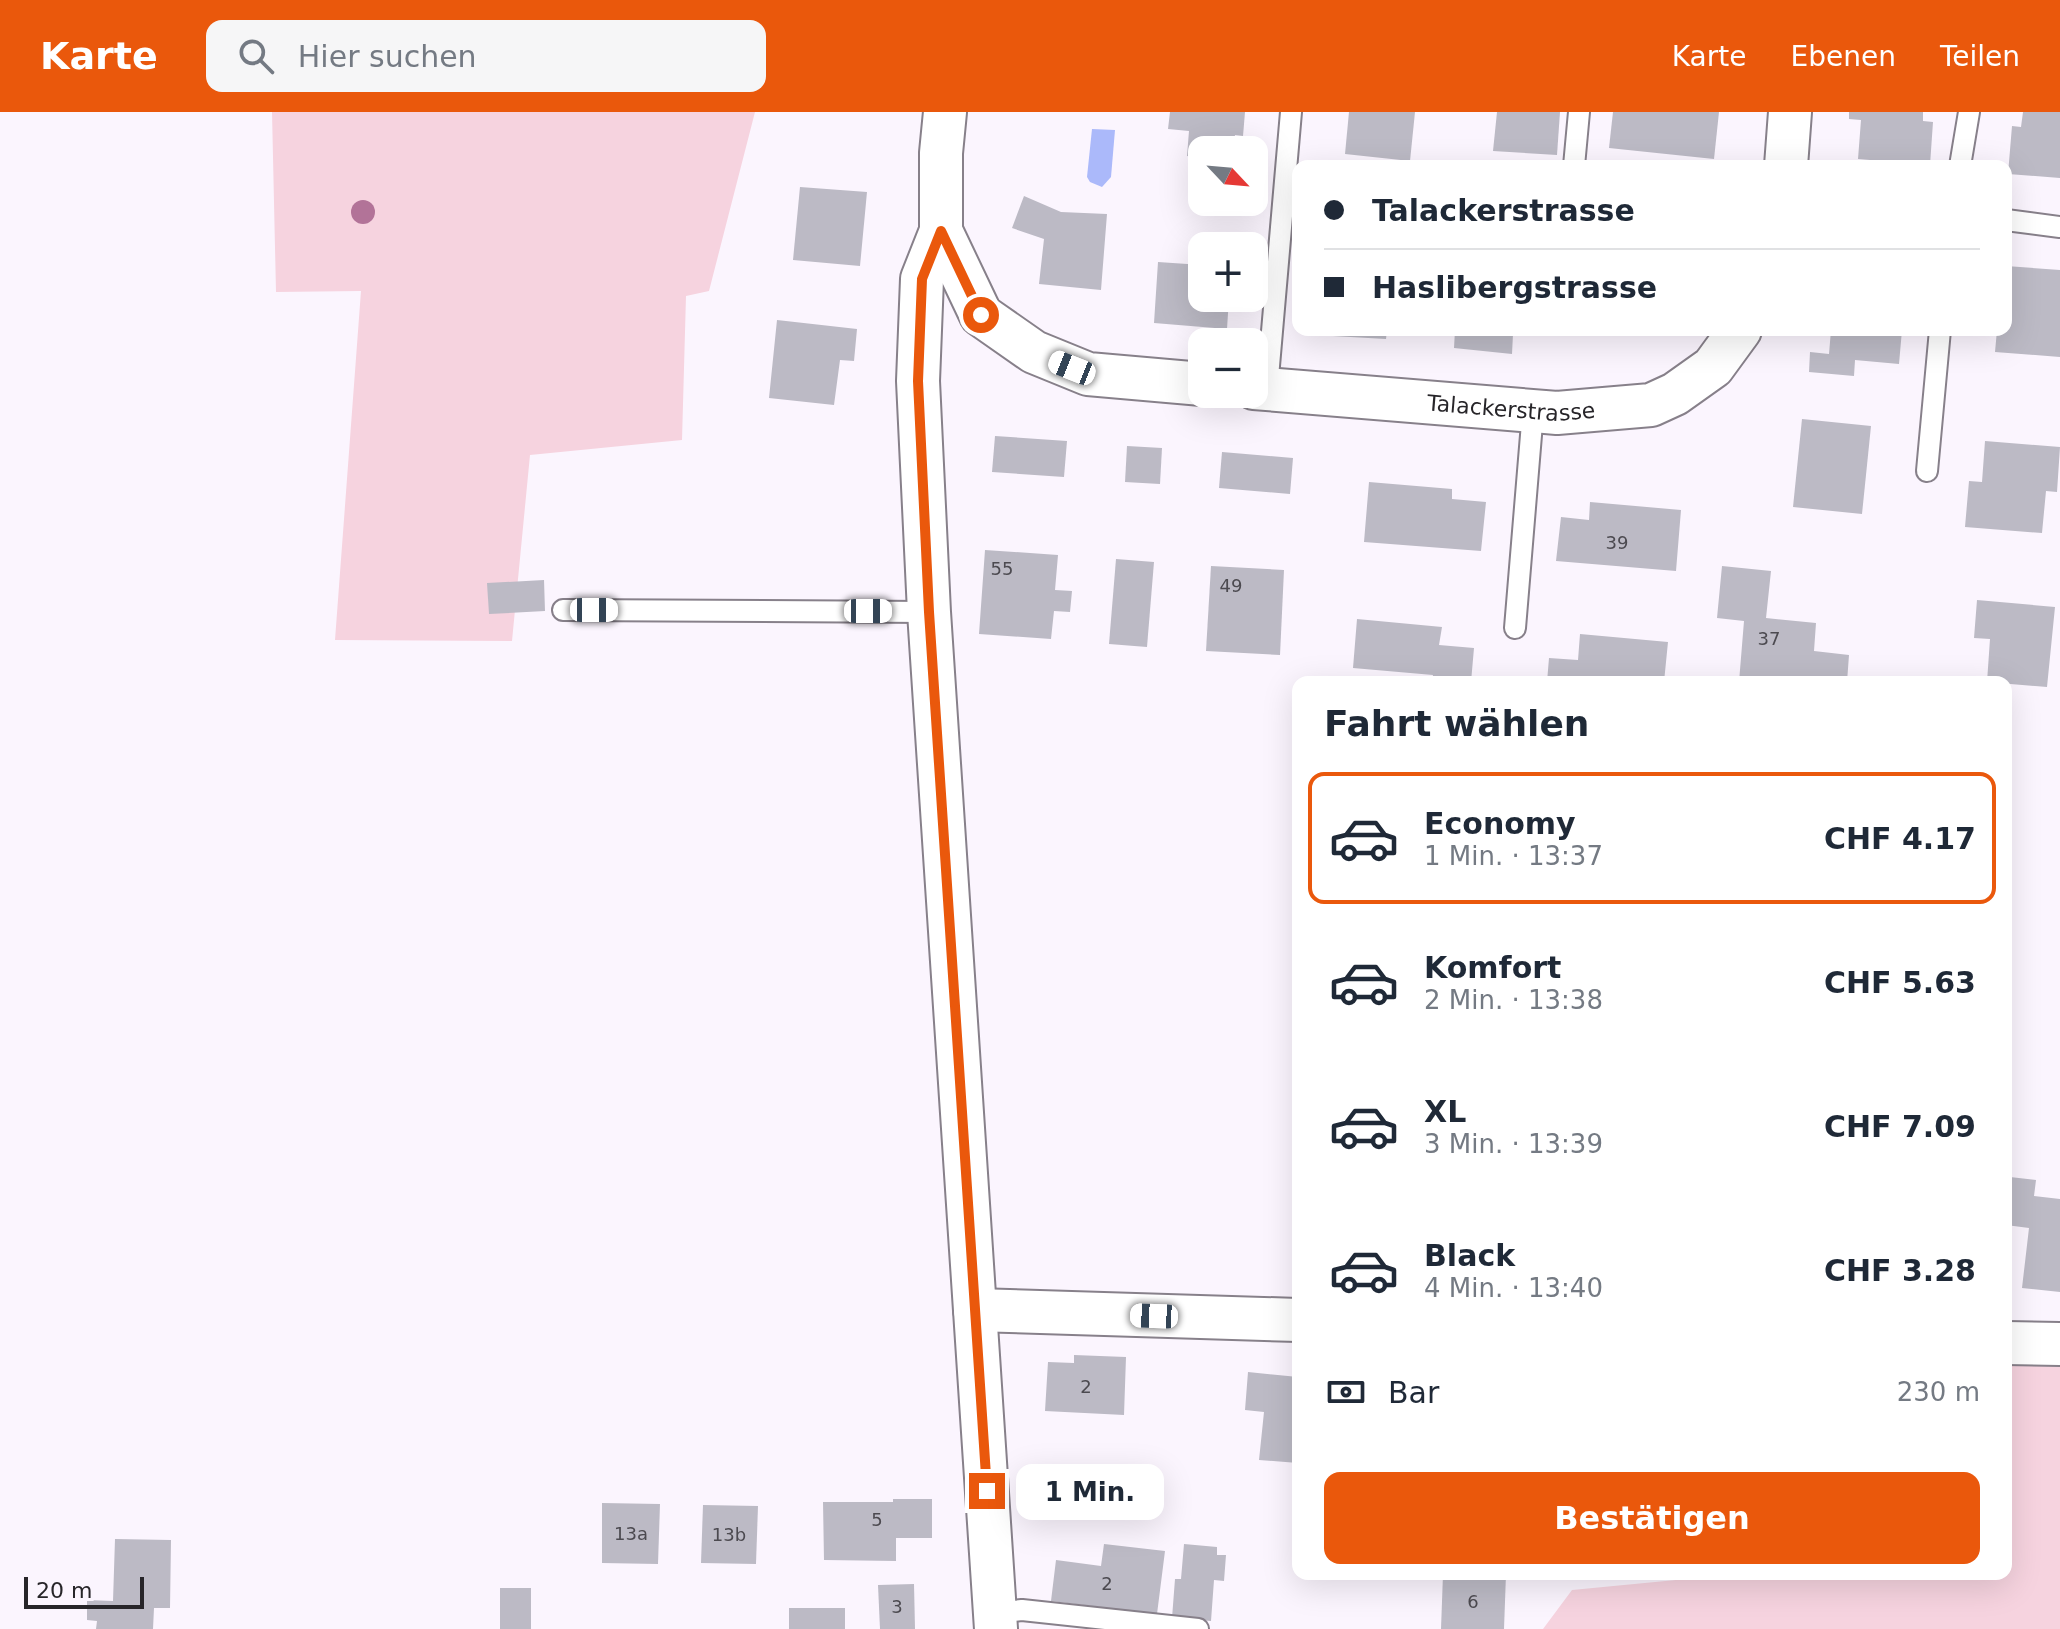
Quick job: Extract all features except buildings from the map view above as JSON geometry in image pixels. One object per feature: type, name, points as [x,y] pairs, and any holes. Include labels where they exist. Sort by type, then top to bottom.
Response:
[{"type":"street","points":[[945,112],[941,153],[941,231],[922,279],[918,381],[929,612],[995,1621]]},
{"type":"street","points":[[1786,160],[1790,112]]},
{"type":"street","points":[[941,231],[981,315],[1034,352],[1088,374],[1188,383]]},
{"type":"street","name":"Talackerstrasse","points":[[1268,389],[1557,413],[1651,405],[1675,394],[1713,367],[1736,336]]},
{"type":"street","points":[[975,1310],[1292,1320]]},
{"type":"street","points":[[2012,1343],[2060,1344]]},
{"type":"lane","points":[[1267,328],[1291,112]]},
{"type":"lane","points":[[1575,160],[1579,112]]},
{"type":"lane","points":[[1961,160],[1969,112]]},
{"type":"lane","points":[[2012,221],[2060,227]]},
{"type":"lane","points":[[1927,471],[1939,336]]},
{"type":"lane","points":[[1515,628],[1533,411]]},
{"type":"lane","points":[[563,610],[929,612]]},
{"type":"lane","points":[[995,1621],[1022,1610],[1198,1629]]},
{"type":"shaded area","points":[[272,112],[755,112],[709,291],[686,296],[682,440],[530,455],[512,641],[335,640],[361,291],[276,292]]},
{"type":"shaded area","points":[[2012,1343],[2060,1344],[2060,1629],[1543,1629],[1572,1590],[1676,1580],[2012,1580]]},
{"type":"water","points":[[1092,129],[1115,130],[1111,177],[1102,187],[1090,182],[1087,177]]},
{"type":"route","points":[[981,315],[941,231],[922,279],[918,381],[929,612],[987,1491]]}]
